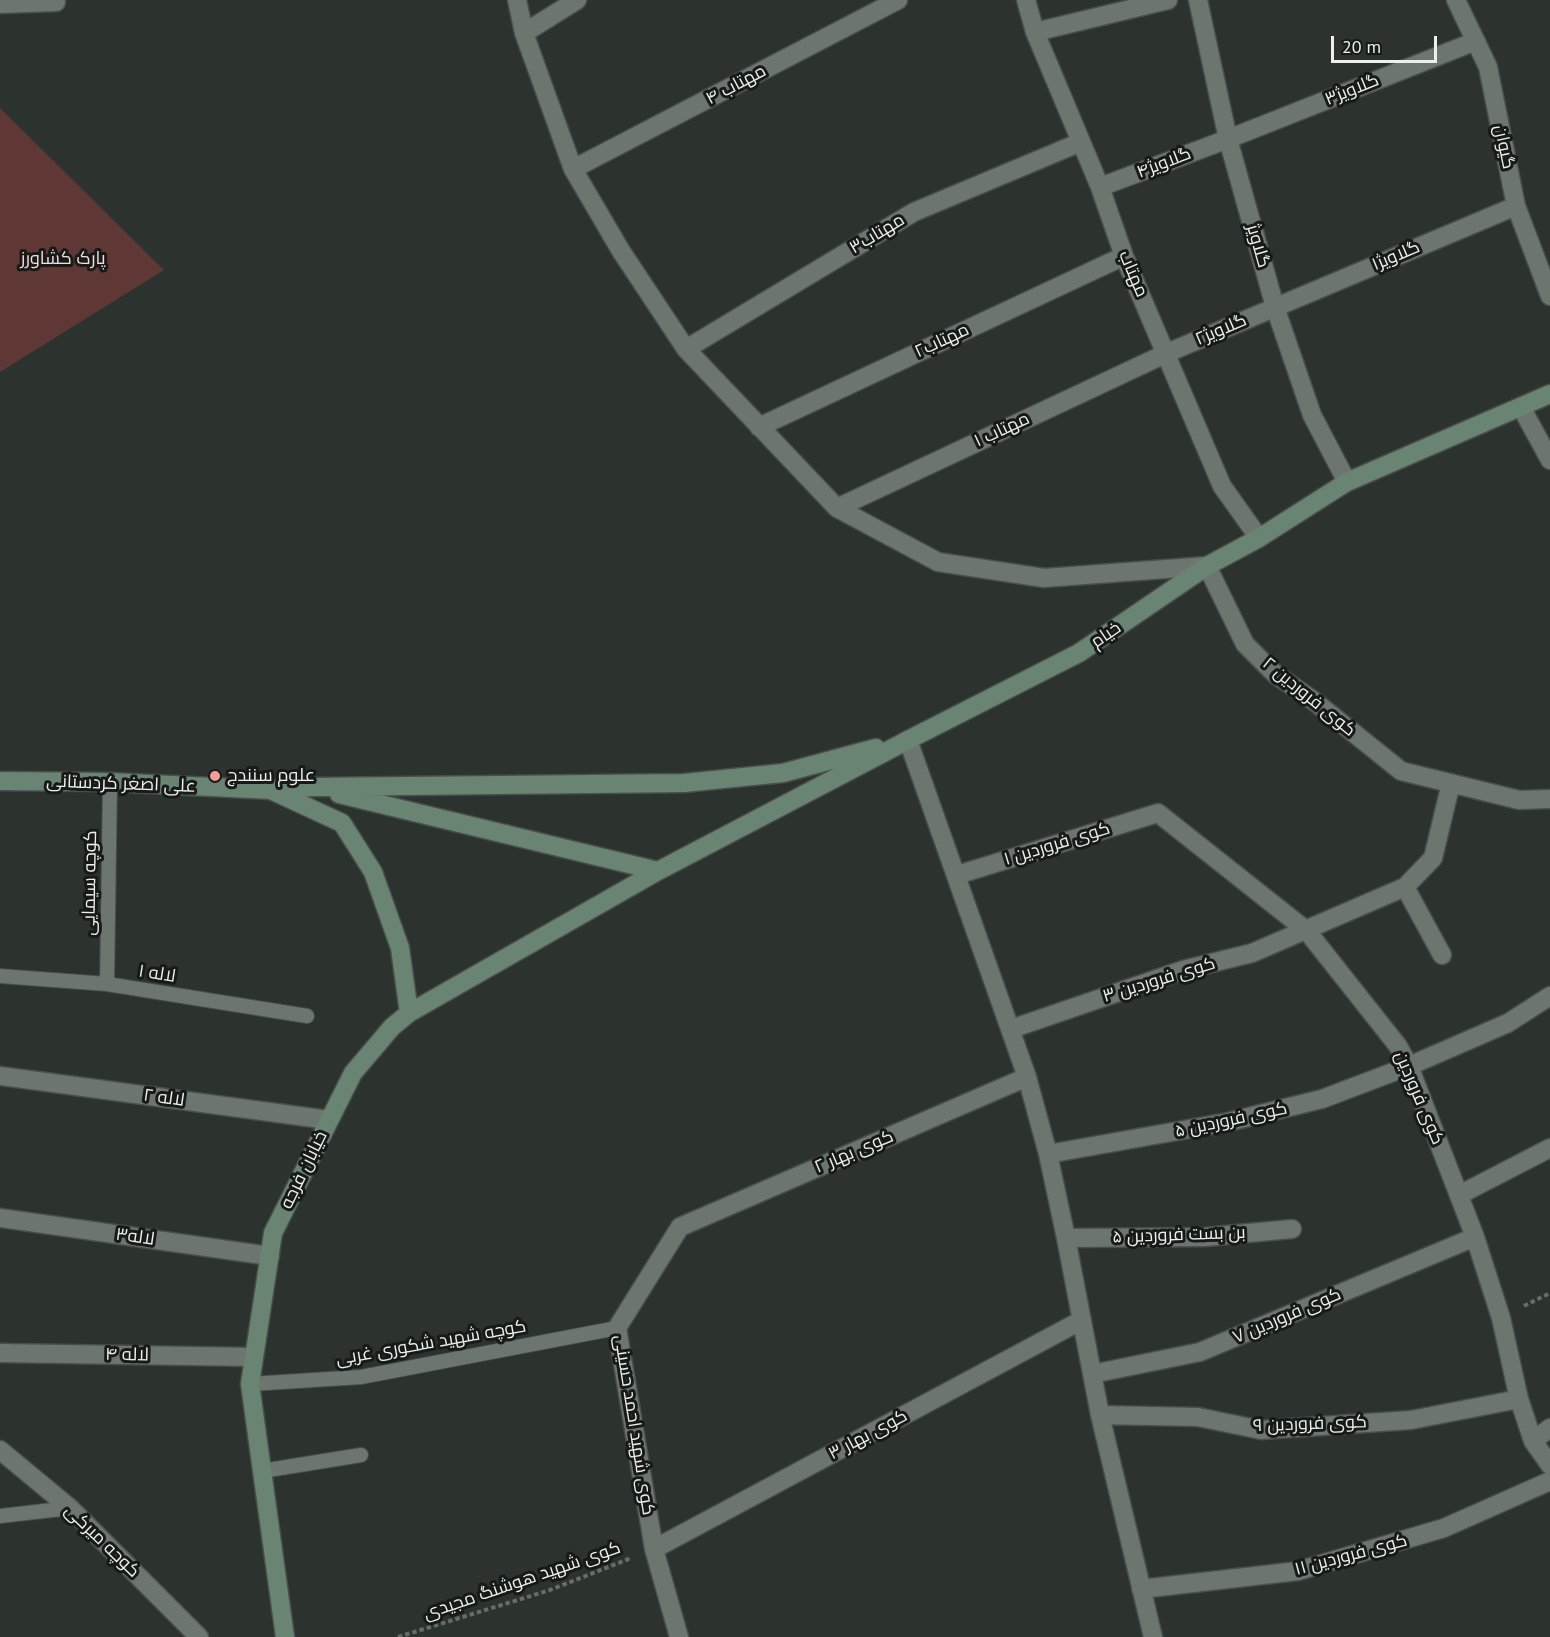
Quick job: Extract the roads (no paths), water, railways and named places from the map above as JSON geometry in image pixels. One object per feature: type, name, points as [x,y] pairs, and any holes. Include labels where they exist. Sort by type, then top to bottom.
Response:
[{"type":"street","points":[[517,0],[524,33],[573,169],[621,251],[686,349],[837,507],[938,561],[1044,579],[1207,566]]},
{"type":"street","points":[[524,33],[577,0]]},
{"type":"street","name":"مهتاب ۴","points":[[573,169],[898,0]]},
{"type":"street","name":"مهتاب","points":[[1026,0],[1035,32],[1100,187],[1125,256],[1222,486],[1259,537]]},
{"type":"street","points":[[1035,32],[1168,0]]},
{"type":"street","name":"گلاویژ","points":[[1198,0],[1228,139],[1275,307],[1312,415],[1347,483]]},
{"type":"street","name":"گیوان","points":[[1456,0],[1488,67],[1516,206],[1550,296]]},
{"type":"street","points":[[0,4],[56,2]]},
{"type":"street","name":"گلاویژ۳","points":[[1228,139],[1476,41]]},
{"type":"street","name":"گلاویژ۴","points":[[1100,187],[1228,139]]},
{"type":"street","name":"مهتاب۳","points":[[686,349],[914,212],[1081,142]]},
{"type":"street","name":"گلاویژ۱","points":[[1275,307],[1516,206]]},
{"type":"street","name":"مهتاب۲","points":[[759,427],[1125,256]]},
{"type":"street","name":"گلاویژ۲","points":[[1167,353],[1275,307]]},
{"type":"street","name":"مهتاب ۱","points":[[837,507],[1167,353]]},
{"type":"street","name":"خیام","points":[[658,871],[1079,653],[1207,566],[1347,483],[1550,394]]},
{"type":"street","points":[[1521,407],[1550,460]]},
{"type":"street","name":"کوی فروردین ۲","points":[[1207,566],[1245,644],[1275,674],[1314,701],[1401,771],[1519,800],[1550,799]]},
{"type":"street","points":[[313,787],[684,783],[783,773],[908,740],[1027,1077],[1048,1154],[1100,1415],[1153,1637]]},
{"type":"street","name":"علی اصغر کردستانی","points":[[0,781],[110,782],[272,790],[313,787]]},
{"type":"street","points":[[1307,931],[1405,887],[1433,858],[1451,783]]},
{"type":"street","points":[[313,787],[658,871]]},
{"type":"street","points":[[272,790],[342,823],[374,872],[400,948],[409,1012]]},
{"type":"street","name":"کوی فروردین ۱","points":[[957,875],[1158,813]]},
{"type":"street","name":"کوی فروردین","points":[[1158,813],[1307,931],[1398,1046],[1409,1066],[1475,1237],[1501,1318],[1519,1399],[1533,1441],[1550,1465]]},
{"type":"street","name":"خیابان فرجه","points":[[285,1637],[250,1384],[273,1233],[352,1073],[392,1027],[409,1012],[658,871]]},
{"type":"street","points":[[1405,887],[1442,955]]},
{"type":"street","name":"کوی فروردین ۳","points":[[1011,1029],[1183,970],[1252,953],[1307,931]]},
{"type":"street","name":"کوی فروردین ۵","points":[[1048,1154],[1249,1117],[1322,1099],[1409,1066],[1508,1023],[1550,996]]},
{"type":"street","name":"لاله ۲","points":[[0,1076],[329,1120]]},
{"type":"street","name":"کوی بهار ۲","points":[[680,1227],[1027,1077]]},
{"type":"street","points":[[1459,1195],[1550,1148]]},
{"type":"street","name":"لاله۳","points":[[0,1218],[270,1256]]},
{"type":"street","name":"کوی شهید احمد حسینی","points":[[679,1637],[654,1549],[617,1328],[680,1227]]},
{"type":"street","name":"بن بست فروردین ۵","points":[[1066,1238],[1205,1238],[1292,1229]]},
{"type":"street","name":"کوی فروردین ۷","points":[[1092,1374],[1200,1352],[1475,1237]]},
{"type":"street","name":"کوی بهار ۳","points":[[654,1549],[1082,1320]]},
{"type":"street","name":"لاله ۴","points":[[0,1353],[254,1357]]},
{"type":"street","name":"کوی فروردین ۹","points":[[1100,1415],[1198,1417],[1261,1430],[1411,1420],[1519,1399]]},
{"type":"street","points":[[1533,1441],[1550,1428]]},
{"type":"street","name":"کوچه میرکی","points":[[0,1450],[70,1508],[199,1637]]},
{"type":"street","name":"کوی فروردین ۱۱","points":[[1141,1589],[1298,1571],[1444,1528],[1550,1481]]},
{"type":"lane","name":"کوچه سیمایی","points":[[106,984],[110,782]]},
{"type":"lane","name":"لاله ۱","points":[[0,976],[106,984],[307,1016]]},
{"type":"lane","name":"کوچه شهید شکوری غربی","points":[[250,1384],[361,1377],[617,1328]]},
{"type":"lane","points":[[262,1471],[361,1455]]},
{"type":"lane","points":[[0,1516],[70,1508]]},
{"type":"place","name":"علوم سنندج","points":[[215,776]]},
{"type":"park label","name":"پارک کشاورز","points":[[63,259]]}]
